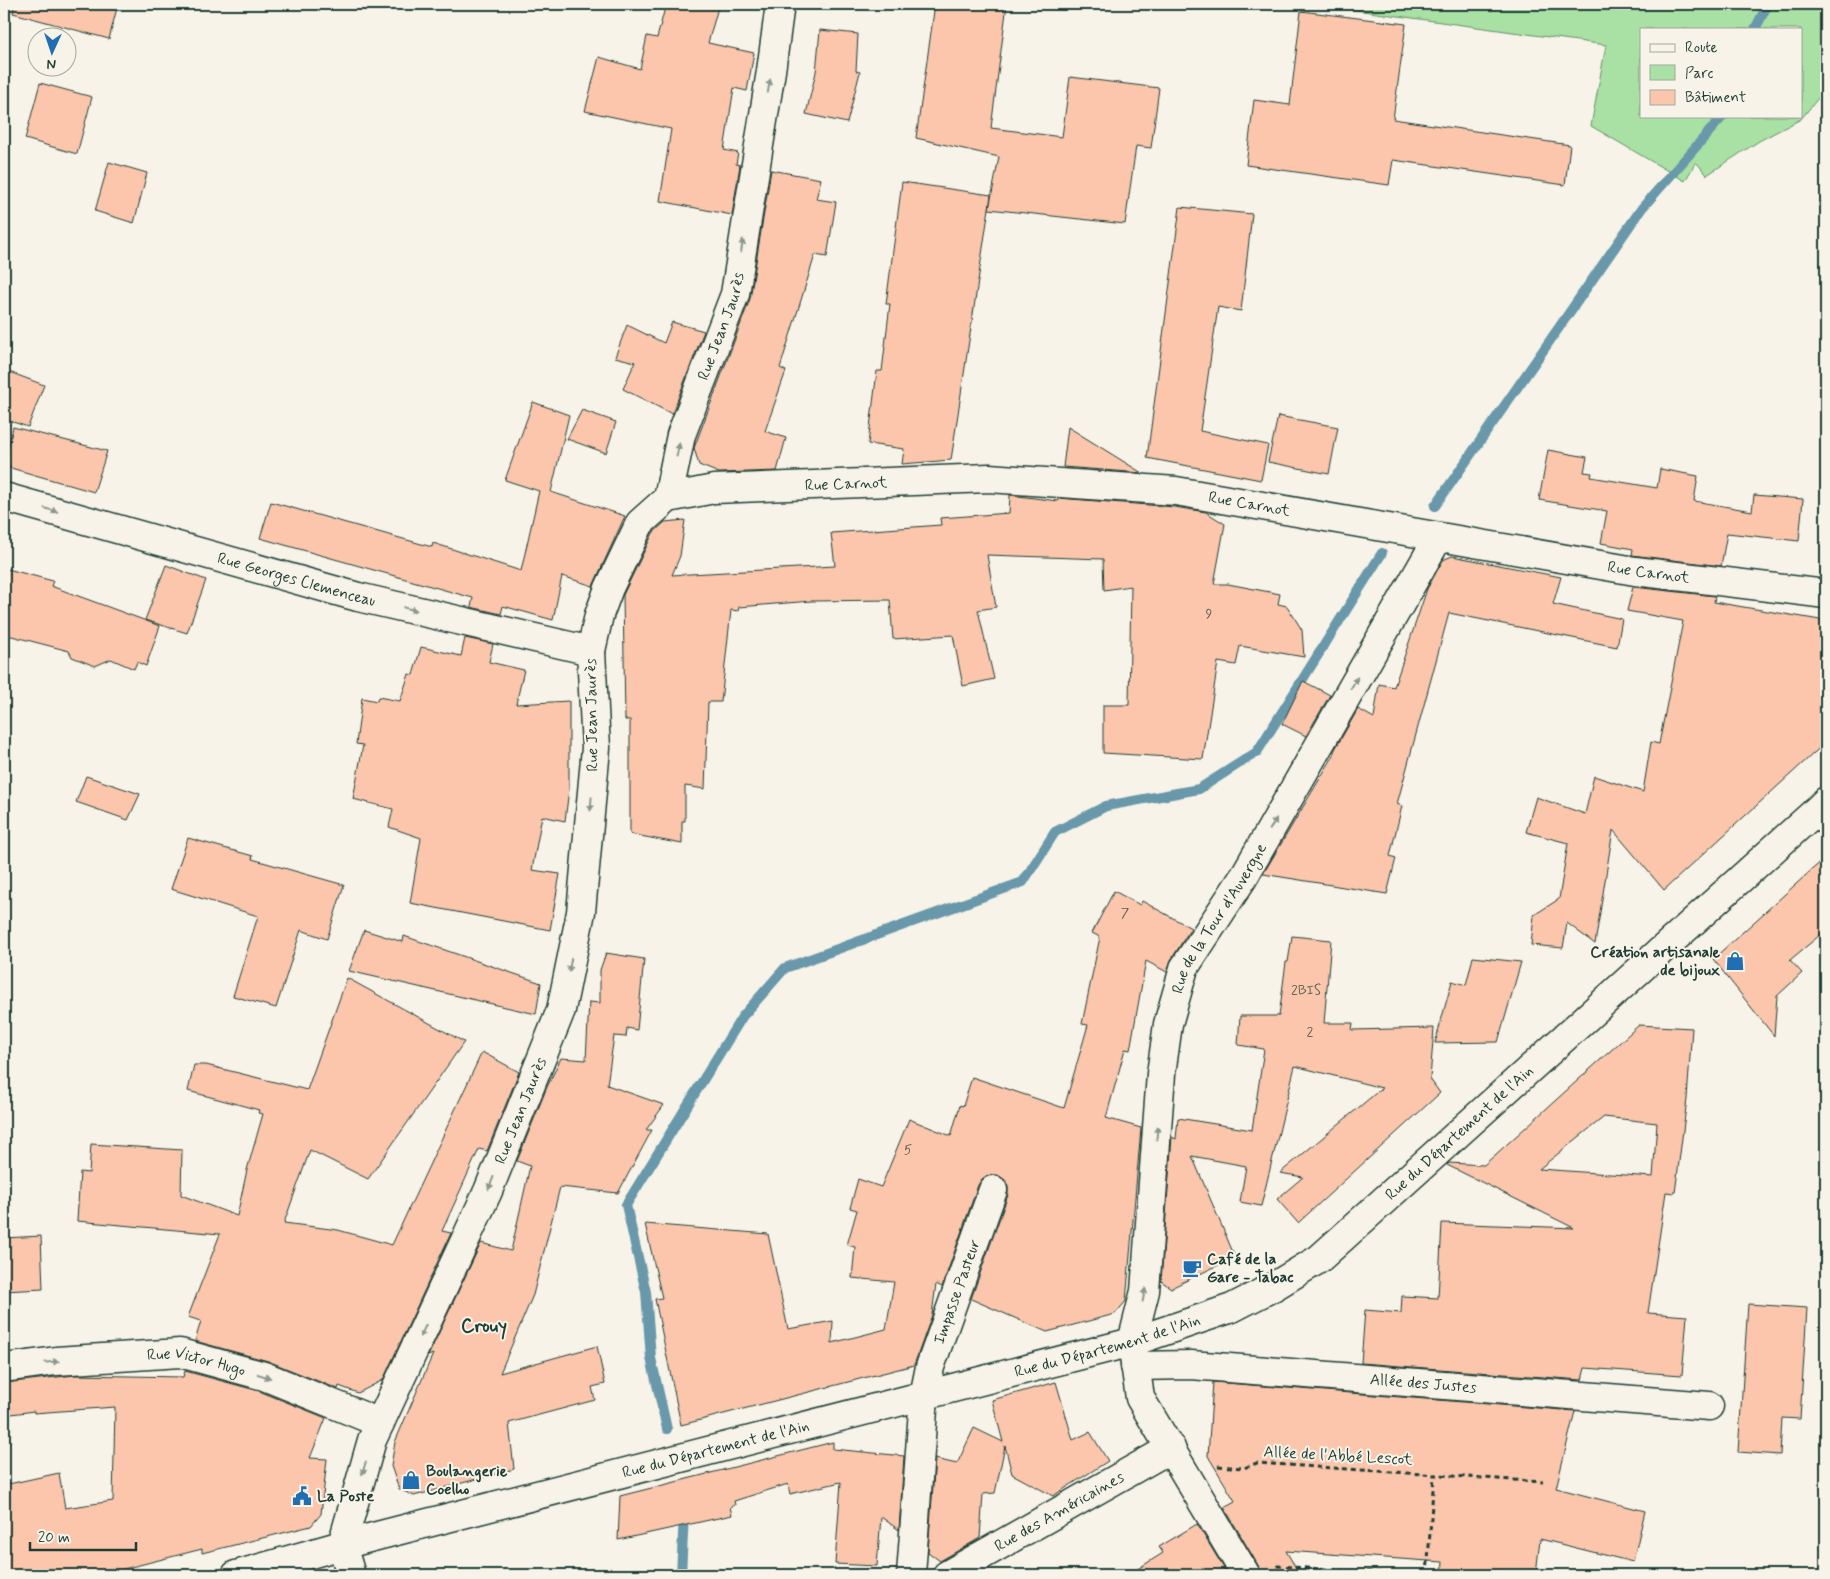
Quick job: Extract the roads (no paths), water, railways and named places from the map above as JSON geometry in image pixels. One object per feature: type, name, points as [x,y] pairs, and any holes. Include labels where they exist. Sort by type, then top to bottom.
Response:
[{"type":"street","name":"Rue Jean Jaurès","points":[[342,1545],[372,1440],[488,1191],[561,1010],[581,912],[596,748],[591,651],[599,615],[609,588],[640,523],[668,498],[681,435],[734,294],[771,71],[780,4]]},
{"type":"street","name":"Rue Carnot","points":[[668,498],[714,489],[989,478],[1176,491],[1635,571],[1826,594]]},
{"type":"street","name":"Rue Georges Clemenceau","points":[[4,497],[358,597],[591,651]]},
{"type":"street","name":"Rue de la Tour d'Auvergne","points":[[1134,1354],[1145,1291],[1161,1074],[1166,1034],[1184,968],[1243,878],[1438,538]]},
{"type":"street","name":"Rue du Département de l'Ain","points":[[236,1575],[342,1545],[924,1396],[1134,1354],[1232,1308],[1273,1287],[1319,1259],[1823,810]]},
{"type":"street","name":"Impasse Pasteur","points":[[911,1575],[924,1396],[930,1366],[993,1190]]},
{"type":"street","name":"Rue Victor Hugo","points":[[4,1368],[56,1361],[180,1353],[264,1376],[380,1422]]},
{"type":"street","name":"Allée des Justes","points":[[1134,1354],[1191,1366],[1709,1406]]},
{"type":"street","points":[[1134,1354],[1140,1398],[1246,1575]]},
{"type":"street","name":"Rue des Américaines","points":[[947,1575],[1171,1448]]},
{"type":"street","points":[[342,1545],[351,1575]]},
{"type":"waterway","points":[[1756,28],[1767,6],[1771,4]]},
{"type":"waterway","points":[[1435,506],[1642,208],[1721,118]]},
{"type":"waterway","points":[[667,1429],[651,1358],[646,1292],[626,1205],[742,1017],[785,968],[1023,882],[1055,832],[1106,806],[1199,789],[1257,752],[1382,553]]},
{"type":"waterway","points":[[681,1575],[684,1514]]},
{"type":"place","name":"Création artisanale de bijoux","points":[[1735,961]]},
{"type":"place","name":"Café de la Gare - Tabac","points":[[1192,1268]]},
{"type":"place","name":"Boulangerie Coelho","points":[[411,1480]]},
{"type":"place","name":"La Poste","points":[[302,1496]]},
{"type":"district","name":"Crouy","points":[[484,1326]]}]
